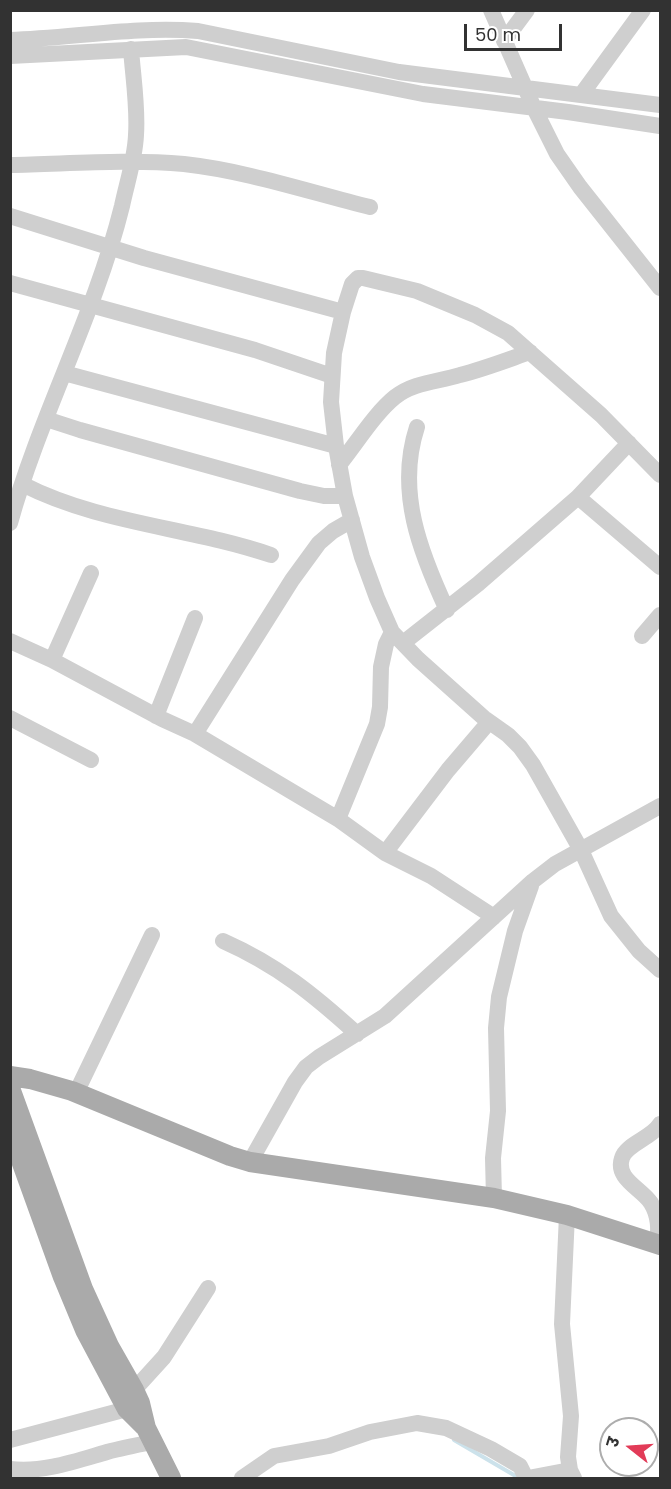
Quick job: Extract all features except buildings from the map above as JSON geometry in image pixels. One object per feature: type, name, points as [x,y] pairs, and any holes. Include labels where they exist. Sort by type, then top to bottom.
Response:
[{"type":"main road","points":[[10,1076],[30,1079],[76,1093],[250,1162],[494,1198],[567,1215],[659,1245]]},
{"type":"main road","points":[[10,1088],[83,1289],[170,1476]]},
{"type":"main road","points":[[10,1131],[63,1277],[85,1330],[134,1401]]},
{"type":"street","points":[[491,10],[525,89],[557,154],[660,288]]},
{"type":"street","points":[[504,40],[526,10]]},
{"type":"street","points":[[580,95],[643,10]]},
{"type":"street","points":[[10,40],[169,28],[235,37],[399,72],[660,105]]},
{"type":"street","points":[[10,56],[186,47],[423,94],[660,126]]},
{"type":"street","points":[[10,523],[36,443],[91,304],[110,248],[133,161],[136,134],[131,49]]},
{"type":"street","points":[[10,165],[133,161],[223,170],[370,207]]},
{"type":"street","points":[[10,216],[110,248],[343,312]]},
{"type":"street","points":[[660,476],[601,415],[508,333],[475,315],[417,291],[358,278],[349,292],[343,312],[332,375],[331,402],[345,496],[369,577],[398,638],[445,684],[520,747],[533,765],[581,850],[611,916],[639,951],[660,970]]},
{"type":"street","points":[[10,283],[255,350],[332,375]]},
{"type":"street","points":[[339,465],[377,417],[394,398],[406,390],[459,376],[530,352]]},
{"type":"street","points":[[64,373],[336,446]]},
{"type":"street","points":[[46,419],[300,491],[324,496],[345,496]]},
{"type":"street","points":[[417,427],[410,446],[408,469],[413,520],[426,563],[447,610]]},
{"type":"street","points":[[338,819],[377,724],[380,707],[381,667],[386,644],[447,610],[578,497],[629,443]]},
{"type":"street","points":[[22,484],[49,498],[97,513],[236,543],[271,555]]},
{"type":"street","points":[[578,497],[660,567]]},
{"type":"street","points":[[195,734],[292,580],[319,543],[333,531],[352,520]]},
{"type":"street","points":[[52,660],[91,573]]},
{"type":"street","points":[[642,636],[660,615]]},
{"type":"street","points":[[156,716],[195,618]]},
{"type":"street","points":[[10,641],[52,660],[156,716],[195,734],[338,819],[385,853],[450,888],[494,917]]},
{"type":"street","points":[[10,718],[91,760]]},
{"type":"street","points":[[385,853],[448,770],[489,722]]},
{"type":"street","points":[[250,1162],[295,1082],[306,1067],[385,1016],[533,881],[555,864],[660,806]]},
{"type":"street","points":[[494,1198],[493,1158],[498,1111],[496,1028],[499,997],[515,931],[533,881]]},
{"type":"street","points":[[76,1093],[152,935]]},
{"type":"street","points":[[223,941],[250,953],[280,971],[313,994],[357,1034]]},
{"type":"street","points":[[659,1245],[657,1217],[650,1202],[630,1183],[621,1169],[621,1159],[626,1150],[637,1144],[660,1124]]},
{"type":"street","points":[[242,1479],[274,1456],[329,1446],[370,1432],[417,1423],[446,1428],[491,1449],[520,1466],[527,1479],[572,1474],[568,1457],[571,1416],[562,1324],[567,1215]]},
{"type":"street","points":[[10,1440],[134,1401],[208,1288]]},
{"type":"street","points":[[10,1469],[64,1465],[108,1452],[149,1435]]},
{"type":"waterway","points":[[454,1440],[519,1478]]}]
